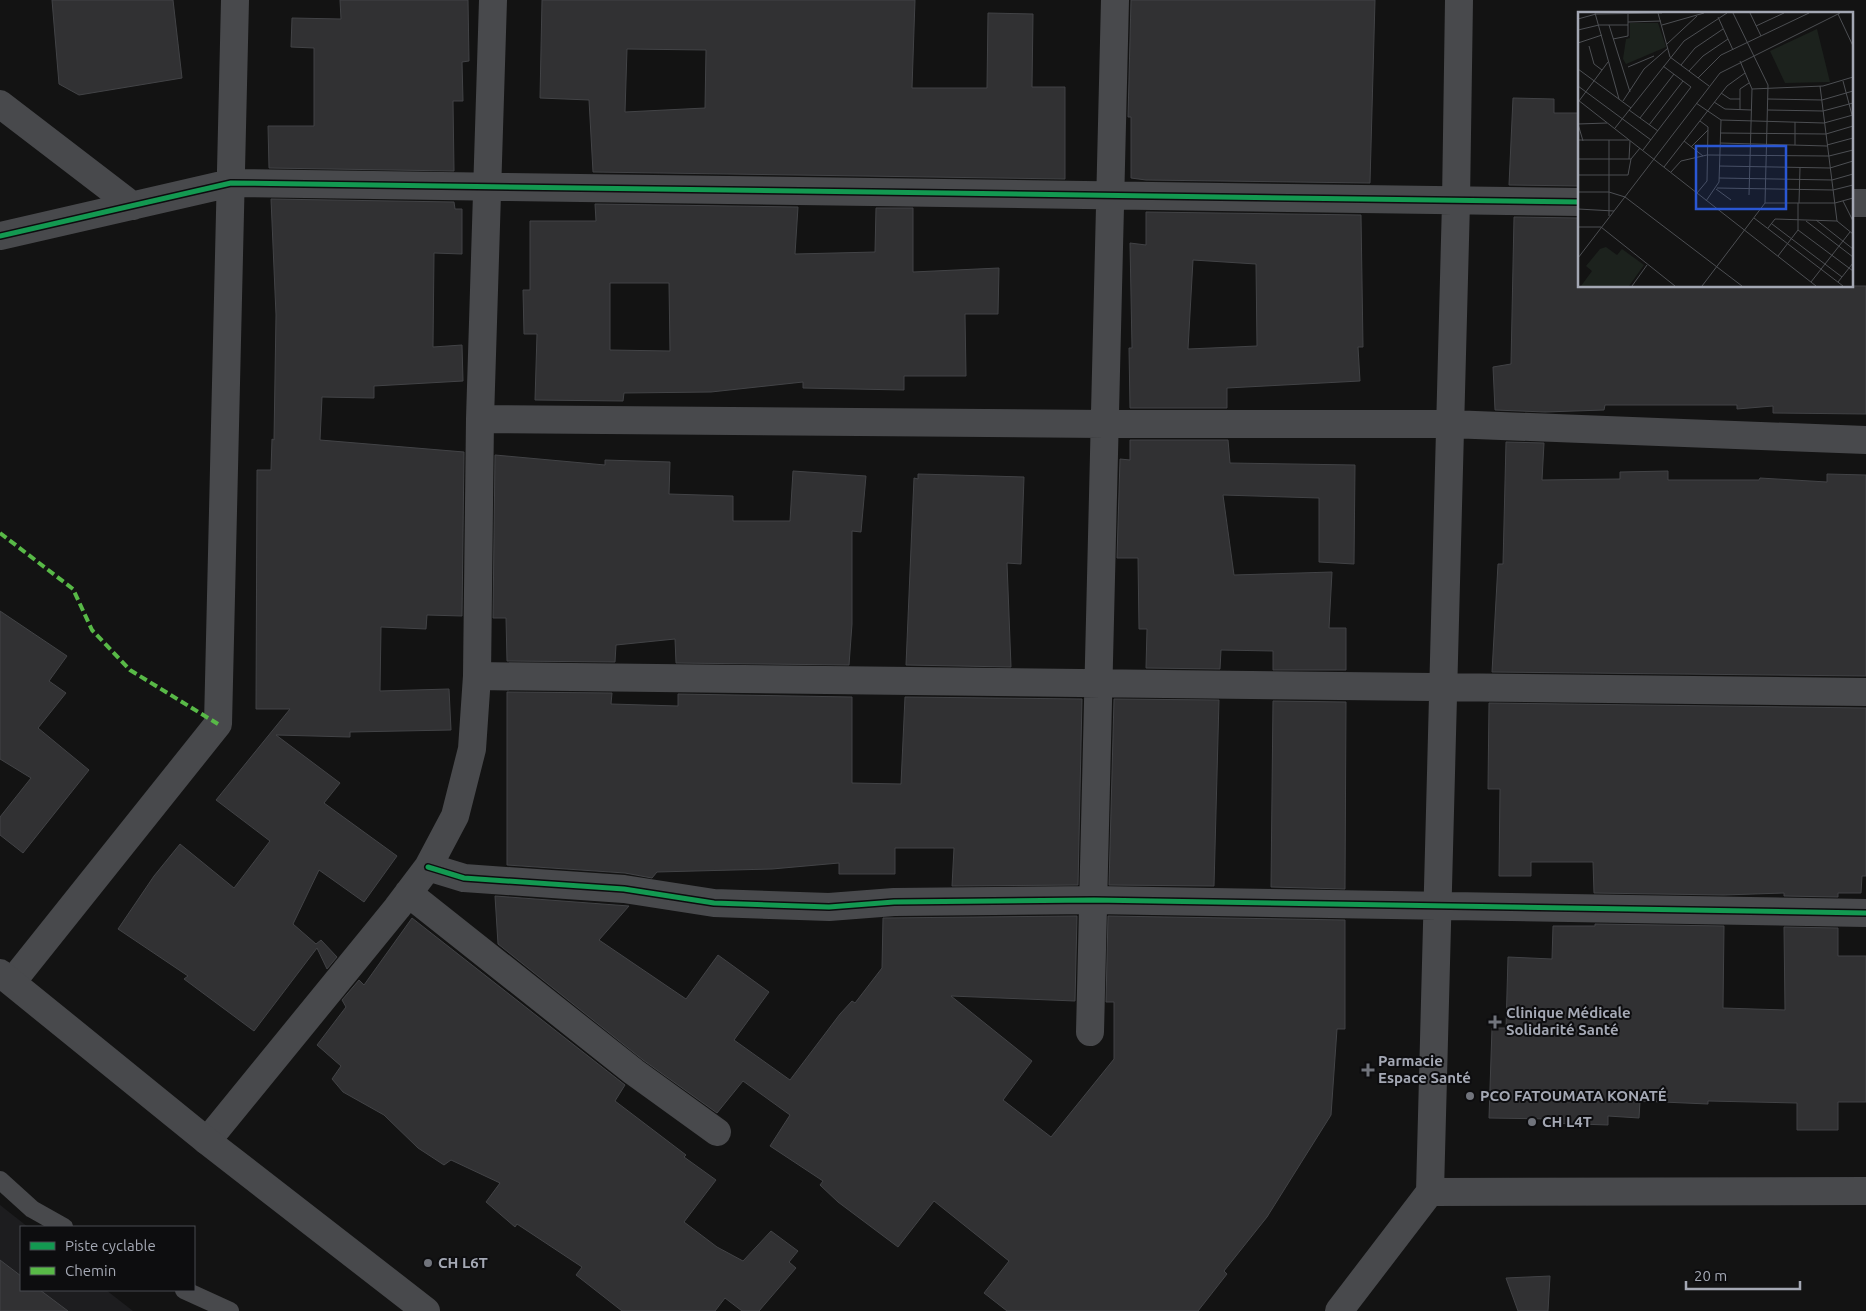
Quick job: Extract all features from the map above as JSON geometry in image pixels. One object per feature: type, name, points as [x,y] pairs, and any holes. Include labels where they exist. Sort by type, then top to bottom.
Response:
[{"type":"street","points":[[235,0],[218,724],[6,978],[207,1140],[426,1311]]},
{"type":"street","points":[[207,1140],[428,867],[455,816],[472,748],[477,676],[480,419],[493,0]]},
{"type":"street","points":[[1090,1032],[1115,0]]},
{"type":"street","points":[[1339,1311],[1430,1192],[1456,202],[1459,0]]},
{"type":"street","points":[[0,104],[133,206]]},
{"type":"street","points":[[0,236],[231,183],[1456,202],[1578,202]]},
{"type":"street","points":[[480,419],[1105,424],[1450,424],[1866,440]]},
{"type":"street","points":[[477,676],[1866,692]]},
{"type":"street","points":[[428,867],[464,878],[624,889],[714,904],[829,907],[894,902],[1094,900],[1866,913]]},
{"type":"street","points":[[408,893],[634,1072],[717,1132]]},
{"type":"street","points":[[1430,1192],[1866,1190]]},
{"type":"lane","points":[[0,1180],[32,1209],[62,1226]]},
{"type":"lane","points":[[186,1291],[230,1311]]},
{"type":"shaded area","points":[[0,1205],[27,1226],[20,1226],[20,1291],[107,1291],[133,1311],[0,1311]]},
{"type":"building","points":[[52,0],[173,0],[182,78],[79,95],[59,84]]},
{"type":"building","points":[[340,0],[468,0],[469,61],[462,62],[463,101],[453,101],[454,171],[269,168],[268,126],[314,126],[314,48],[291,47],[292,18],[341,19]]},
{"type":"building","points":[[542,0],[915,0],[912,88],[987,88],[988,13],[1033,14],[1032,87],[1065,87],[1065,179],[593,172],[589,100],[540,98]],"holes":[[[627,49],[706,50],[705,108],[625,112]]]},
{"type":"building","points":[[1131,0],[1375,0],[1370,183],[1146,180],[1131,178],[1131,117],[1128,117]]},
{"type":"building","points":[[1513,98],[1554,99],[1554,113],[1578,113],[1578,186],[1509,185]]},
{"type":"building","points":[[271,199],[454,202],[455,209],[462,209],[462,254],[434,253],[433,347],[462,345],[463,381],[374,386],[374,398],[322,397],[320,440],[464,452],[462,616],[427,615],[426,629],[381,627],[380,691],[449,689],[451,730],[350,732],[350,737],[276,735],[340,783],[324,803],[397,856],[364,902],[319,870],[293,924],[316,944],[321,940],[337,957],[327,969],[317,948],[254,1031],[184,979],[188,976],[118,929],[154,876],[180,844],[234,888],[270,841],[216,800],[290,709],[256,709],[257,470],[271,470],[272,439],[274,440],[276,315]]},
{"type":"building","points":[[595,204],[798,207],[795,254],[875,252],[876,208],[913,208],[913,272],[999,268],[998,314],[965,314],[966,376],[904,376],[904,390],[803,388],[803,382],[711,392],[624,393],[623,401],[535,400],[537,334],[524,334],[523,290],[530,290],[530,221],[596,221]],"holes":[[[610,283],[669,283],[670,351],[610,350]]]},
{"type":"building","points":[[1146,212],[1361,215],[1363,347],[1358,347],[1360,381],[1227,388],[1227,408],[1130,408],[1129,348],[1132,348],[1130,243],[1146,245]],"holes":[[[1193,260],[1256,264],[1257,346],[1188,349]]]},
{"type":"building","points":[[1514,217],[1578,218],[1578,288],[1854,288],[1854,286],[1866,286],[1866,414],[1773,413],[1773,406],[1737,409],[1737,405],[1605,405],[1604,410],[1545,412],[1495,410],[1493,367],[1511,364]]},
{"type":"building","points":[[1130,440],[1228,440],[1230,463],[1355,465],[1354,564],[1319,562],[1319,498],[1223,495],[1234,575],[1332,572],[1329,628],[1346,628],[1346,670],[1273,670],[1273,651],[1221,650],[1220,669],[1146,668],[1147,629],[1139,629],[1138,558],[1117,558],[1120,459],[1130,460]]},
{"type":"building","points":[[1506,442],[1544,443],[1542,480],[1620,479],[1620,472],[1668,471],[1668,480],[1759,480],[1760,478],[1827,482],[1827,474],[1866,475],[1866,676],[1492,672],[1498,564],[1503,564]]},
{"type":"building","points":[[495,455],[605,465],[605,460],[670,462],[669,494],[733,496],[733,521],[790,521],[793,471],[866,476],[861,532],[852,531],[852,624],[849,665],[676,663],[675,639],[616,645],[615,662],[507,661],[506,618],[493,618]]},
{"type":"building","points":[[918,474],[1024,477],[1021,564],[1007,563],[1011,667],[906,665],[914,478],[918,479]]},
{"type":"building","points":[[0,611],[67,656],[49,681],[66,693],[38,728],[89,770],[23,853],[0,835],[0,817],[31,778],[0,759]]},
{"type":"building","points":[[507,692],[612,693],[611,704],[678,706],[678,694],[852,697],[852,783],[901,784],[905,697],[1082,699],[1078,885],[952,886],[954,848],[895,848],[895,874],[839,874],[839,863],[772,869],[657,872],[652,878],[625,873],[507,865]]},
{"type":"building","points":[[1114,699],[1219,700],[1214,886],[1109,885]]},
{"type":"building","points":[[1273,701],[1346,702],[1345,889],[1271,887]]},
{"type":"building","points":[[1489,703],[1866,708],[1866,876],[1862,876],[1861,893],[1838,893],[1838,897],[1784,896],[1784,893],[1724,895],[1594,893],[1593,862],[1531,862],[1531,876],[1499,876],[1500,789],[1488,789]]},
{"type":"building","points":[[495,896],[629,906],[599,940],[686,999],[718,955],[769,992],[734,1040],[790,1080],[840,1014],[852,1001],[855,1003],[882,968],[883,918],[1077,916],[1075,1001],[951,996],[1032,1061],[1003,1100],[1051,1137],[1114,1059],[1114,1002],[1106,1002],[1108,916],[1345,920],[1345,1029],[1337,1029],[1331,1115],[1267,1217],[1224,1271],[1227,1274],[1198,1311],[1007,1311],[984,1293],[1009,1261],[934,1201],[898,1247],[838,1202],[820,1185],[823,1181],[770,1146],[790,1115],[743,1081],[717,1113],[643,1060],[498,944]]},
{"type":"building","points":[[412,918],[625,1085],[615,1101],[686,1155],[684,1157],[716,1180],[684,1222],[717,1247],[743,1261],[771,1231],[798,1251],[789,1262],[796,1268],[759,1311],[742,1311],[725,1298],[715,1311],[622,1311],[576,1275],[582,1267],[517,1224],[515,1227],[486,1202],[500,1183],[451,1160],[444,1165],[418,1148],[384,1115],[343,1092],[332,1079],[341,1066],[317,1045],[346,1007],[342,1000],[359,980],[364,985]]},
{"type":"building","points":[[1595,924],[1724,926],[1723,1008],[1785,1010],[1784,927],[1838,928],[1838,956],[1866,956],[1866,1102],[1838,1102],[1838,1130],[1797,1130],[1797,1103],[1708,1101],[1708,1104],[1640,1101],[1639,1118],[1608,1116],[1608,1125],[1550,1123],[1550,1119],[1489,1118],[1492,1028],[1506,1028],[1508,957],[1552,959],[1553,926],[1595,926]]},
{"type":"building","points":[[0,1260],[20,1275],[20,1291],[41,1291],[68,1311],[0,1311]]},
{"type":"building","points":[[1550,1276],[1548,1311],[1518,1311],[1506,1278]]},
{"type":"marked path","points":[[0,533],[73,589],[92,630],[130,670],[218,724]]},
{"type":"cycle path","points":[[0,236],[231,183],[1578,202]]},
{"type":"cycle path","points":[[428,867],[464,878],[624,889],[714,903],[829,907],[894,902],[1094,900],[1866,913]]},
{"type":"place","name":"Clinique Médicale Solidarité Santé","points":[[1495,1022]]},
{"type":"place","name":"Parmacie Espace Santé","points":[[1368,1070]]},
{"type":"place","name":"PCO FATOUMATA KONATÉ","points":[[1470,1096]]},
{"type":"place","name":"CH L4T","points":[[1532,1122]]},
{"type":"place","name":"CH L6T","points":[[428,1263]]}]
